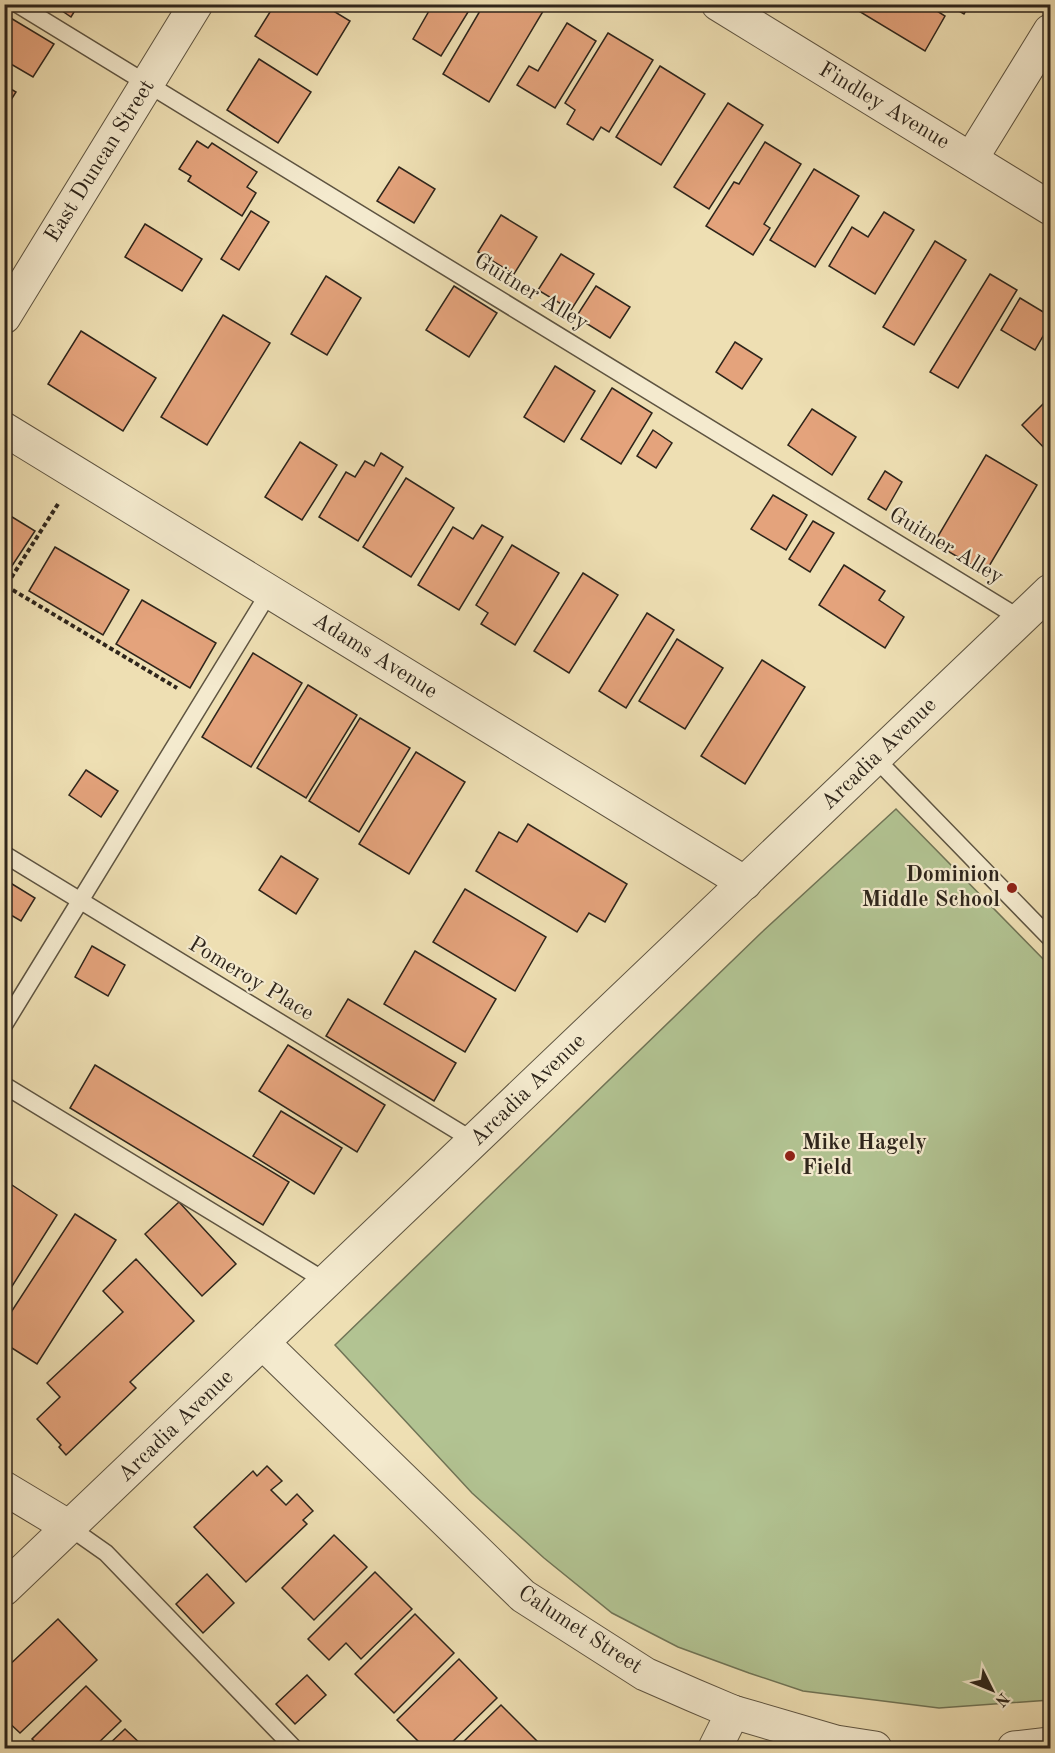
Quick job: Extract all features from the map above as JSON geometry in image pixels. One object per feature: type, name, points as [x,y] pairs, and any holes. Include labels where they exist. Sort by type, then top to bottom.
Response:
[{"type":"street","name":"East Duncan Street","points":[[4,317],[196,4]]},
{"type":"street","name":"Findley Avenue","points":[[718,4],[1050,207]]},
{"type":"street","points":[[971,159],[1050,31]]},
{"type":"street","name":"Adams Avenue","points":[[4,429],[745,883]]},
{"type":"street","name":"Arcadia Avenue","points":[[4,1589],[1050,591]]},
{"type":"street","name":"Calumet Street","points":[[263,1343],[523,1596],[645,1674],[733,1712],[836,1742],[875,1749]]},
{"type":"street","points":[[4,1488],[69,1527]]},
{"type":"street","points":[[715,1749],[733,1712]]},
{"type":"street","points":[[1014,1749],[1050,1744]]},
{"type":"lane","name":"Guitner Alley","points":[[17,4],[1021,619]]},
{"type":"lane","points":[[4,1025],[270,591]]},
{"type":"lane","points":[[875,758],[1050,938]]},
{"type":"lane","name":"Pomeroy Place","points":[[4,854],[474,1141]]},
{"type":"lane","points":[[4,1085],[327,1282]]},
{"type":"lane","points":[[69,1527],[106,1553],[294,1749]]},
{"type":"path","points":[[60,501],[6,586],[201,703]]},
{"type":"green space","name":"Mike Hagely Field","points":[[896,809],[1050,966],[1050,1700],[939,1708],[803,1691],[678,1647],[612,1613],[544,1558],[472,1493],[335,1345],[761,933]]},
{"type":"building","points":[[52,4],[79,4],[71,17]]},
{"type":"building","points":[[275,4],[322,4],[350,21],[317,75],[255,36]]},
{"type":"building","points":[[433,4],[473,4],[441,56],[413,39]]},
{"type":"building","points":[[484,4],[539,4],[545,8],[489,102],[443,74]]},
{"type":"building","points":[[860,4],[926,4],[945,16],[925,51],[857,10]]},
{"type":"building","points":[[947,4],[970,4],[964,14]]},
{"type":"building","points":[[4,14],[54,44],[33,77],[4,60]]},
{"type":"building","points":[[567,23],[596,41],[555,108],[517,85],[529,66],[538,71]]},
{"type":"building","points":[[608,33],[653,60],[609,132],[601,127],[593,140],[567,124],[575,110],[565,103]]},
{"type":"building","points":[[259,59],[311,92],[278,143],[227,110]]},
{"type":"building","points":[[660,66],[705,94],[661,165],[616,137]]},
{"type":"building","points":[[4,85],[16,92],[4,111]]},
{"type":"building","points":[[728,103],[763,125],[709,209],[674,187]]},
{"type":"building","points":[[197,141],[208,148],[212,143],[257,172],[247,187],[256,193],[242,216],[188,181],[191,176],[179,169]]},
{"type":"building","points":[[765,142],[801,164],[764,224],[770,228],[753,255],[706,226],[734,182],[739,184]]},
{"type":"building","points":[[399,167],[435,189],[414,223],[377,201]]},
{"type":"building","points":[[814,169],[859,196],[815,267],[770,240]]},
{"type":"building","points":[[251,211],[269,222],[239,270],[221,259]]},
{"type":"building","points":[[884,212],[914,230],[875,294],[829,266],[852,227],[868,237]]},
{"type":"building","points":[[501,215],[537,237],[514,274],[478,252]]},
{"type":"building","points":[[145,224],[202,259],[182,291],[125,257]]},
{"type":"building","points":[[935,241],[966,260],[914,345],[883,327]]},
{"type":"building","points":[[561,254],[594,274],[571,310],[538,290]]},
{"type":"building","points":[[990,274],[1017,290],[958,388],[930,372]]},
{"type":"building","points":[[326,276],[361,298],[327,355],[291,334]]},
{"type":"building","points":[[454,286],[497,313],[469,357],[426,330]]},
{"type":"building","points":[[596,286],[630,307],[610,338],[576,317]]},
{"type":"building","points":[[1020,298],[1050,316],[1050,324],[1035,350],[1001,330]]},
{"type":"building","points":[[223,315],[270,343],[207,445],[161,417]]},
{"type":"building","points":[[81,331],[156,378],[123,431],[48,384]]},
{"type":"building","points":[[735,342],[762,359],[742,389],[716,372]]},
{"type":"building","points":[[555,366],[595,391],[564,442],[524,417]]},
{"type":"building","points":[[612,388],[652,413],[621,464],[581,439]]},
{"type":"building","points":[[1050,397],[1050,454],[1022,425]]},
{"type":"building","points":[[812,409],[856,437],[832,475],[788,445]]},
{"type":"building","points":[[653,430],[672,443],[656,468],[637,456]]},
{"type":"building","points":[[300,442],[337,465],[302,520],[265,497]]},
{"type":"building","points":[[381,453],[403,467],[358,541],[319,517],[346,472],[355,477],[365,461],[374,466]]},
{"type":"building","points":[[986,455],[1037,485],[985,573],[934,543]]},
{"type":"building","points":[[885,471],[902,482],[886,510],[868,499]]},
{"type":"building","points":[[406,478],[454,508],[411,577],[363,547]]},
{"type":"building","points":[[773,495],[807,515],[786,550],[751,529]]},
{"type":"building","points":[[4,512],[35,531],[4,578]]},
{"type":"building","points":[[813,521],[834,533],[810,572],[789,559]]},
{"type":"building","points":[[482,525],[503,537],[459,610],[418,585],[453,527],[473,539]]},
{"type":"building","points":[[512,545],[559,573],[515,645],[481,624],[488,613],[476,605]]},
{"type":"building","points":[[55,547],[129,590],[103,635],[29,591]]},
{"type":"building","points":[[844,565],[885,591],[879,600],[904,617],[885,648],[819,605]]},
{"type":"building","points":[[583,573],[618,595],[569,673],[534,651]]},
{"type":"building","points":[[142,600],[216,643],[190,688],[116,644]]},
{"type":"building","points":[[647,613],[674,630],[626,708],[599,691]]},
{"type":"building","points":[[677,639],[723,668],[685,729],[639,701]]},
{"type":"building","points":[[253,653],[302,683],[251,767],[202,737]]},
{"type":"building","points":[[762,660],[805,687],[745,784],[701,756]]},
{"type":"building","points":[[308,685],[357,715],[306,798],[257,768]]},
{"type":"building","points":[[360,718],[410,748],[359,832],[309,801]]},
{"type":"building","points":[[416,752],[465,782],[409,874],[359,844]]},
{"type":"building","points":[[86,770],[118,791],[101,817],[69,795]]},
{"type":"building","points":[[528,824],[627,884],[605,922],[589,913],[577,932],[476,871],[499,832],[517,842]]},
{"type":"building","points":[[281,856],[318,879],[296,914],[259,890]]},
{"type":"building","points":[[4,879],[35,898],[21,921],[4,911]]},
{"type":"building","points":[[465,889],[546,937],[515,991],[433,942]]},
{"type":"building","points":[[92,946],[125,965],[108,996],[75,977]]},
{"type":"building","points":[[415,951],[496,999],[465,1052],[384,1004]]},
{"type":"building","points":[[348,999],[456,1063],[434,1101],[326,1036]]},
{"type":"building","points":[[288,1045],[385,1105],[357,1152],[259,1091]]},
{"type":"building","points":[[95,1065],[289,1182],[263,1225],[70,1108]]},
{"type":"building","points":[[281,1111],[342,1148],[314,1194],[253,1156]]},
{"type":"building","points":[[12,1185],[57,1215],[4,1299],[4,1198]]},
{"type":"building","points":[[179,1202],[236,1264],[202,1296],[145,1234]]},
{"type":"building","points":[[75,1214],[116,1240],[37,1364],[4,1343],[4,1323]]},
{"type":"building","points":[[136,1259],[194,1321],[130,1382],[136,1388],[66,1455],[59,1447],[61,1445],[37,1419],[60,1397],[47,1383],[123,1312],[103,1291]]},
{"type":"building","points":[[267,1466],[282,1481],[271,1490],[286,1505],[297,1494],[313,1511],[303,1520],[307,1524],[246,1582],[194,1527],[253,1471],[257,1476]]},
{"type":"building","points":[[334,1535],[367,1567],[314,1620],[282,1588]]},
{"type":"building","points":[[375,1572],[412,1609],[361,1659],[346,1643],[329,1660],[308,1639]]},
{"type":"building","points":[[207,1574],[234,1603],[203,1633],[176,1604]]},
{"type":"building","points":[[415,1614],[454,1653],[394,1713],[355,1674]]},
{"type":"building","points":[[58,1619],[97,1660],[20,1733],[4,1718],[4,1670]]},
{"type":"building","points":[[459,1659],[497,1698],[446,1748],[425,1748],[397,1720]]},
{"type":"building","points":[[307,1675],[326,1695],[295,1724],[276,1704]]},
{"type":"building","points":[[86,1686],[121,1721],[93,1748],[42,1748],[32,1739]]},
{"type":"building","points":[[501,1705],[540,1744],[536,1748],[457,1748]]},
{"type":"building","points":[[125,1729],[145,1748],[105,1748]]},
{"type":"place","name":"Dominion Middle School","points":[[1012,888]]},
{"type":"place","name":"Mike Hagely Field","points":[[790,1156]]}]
